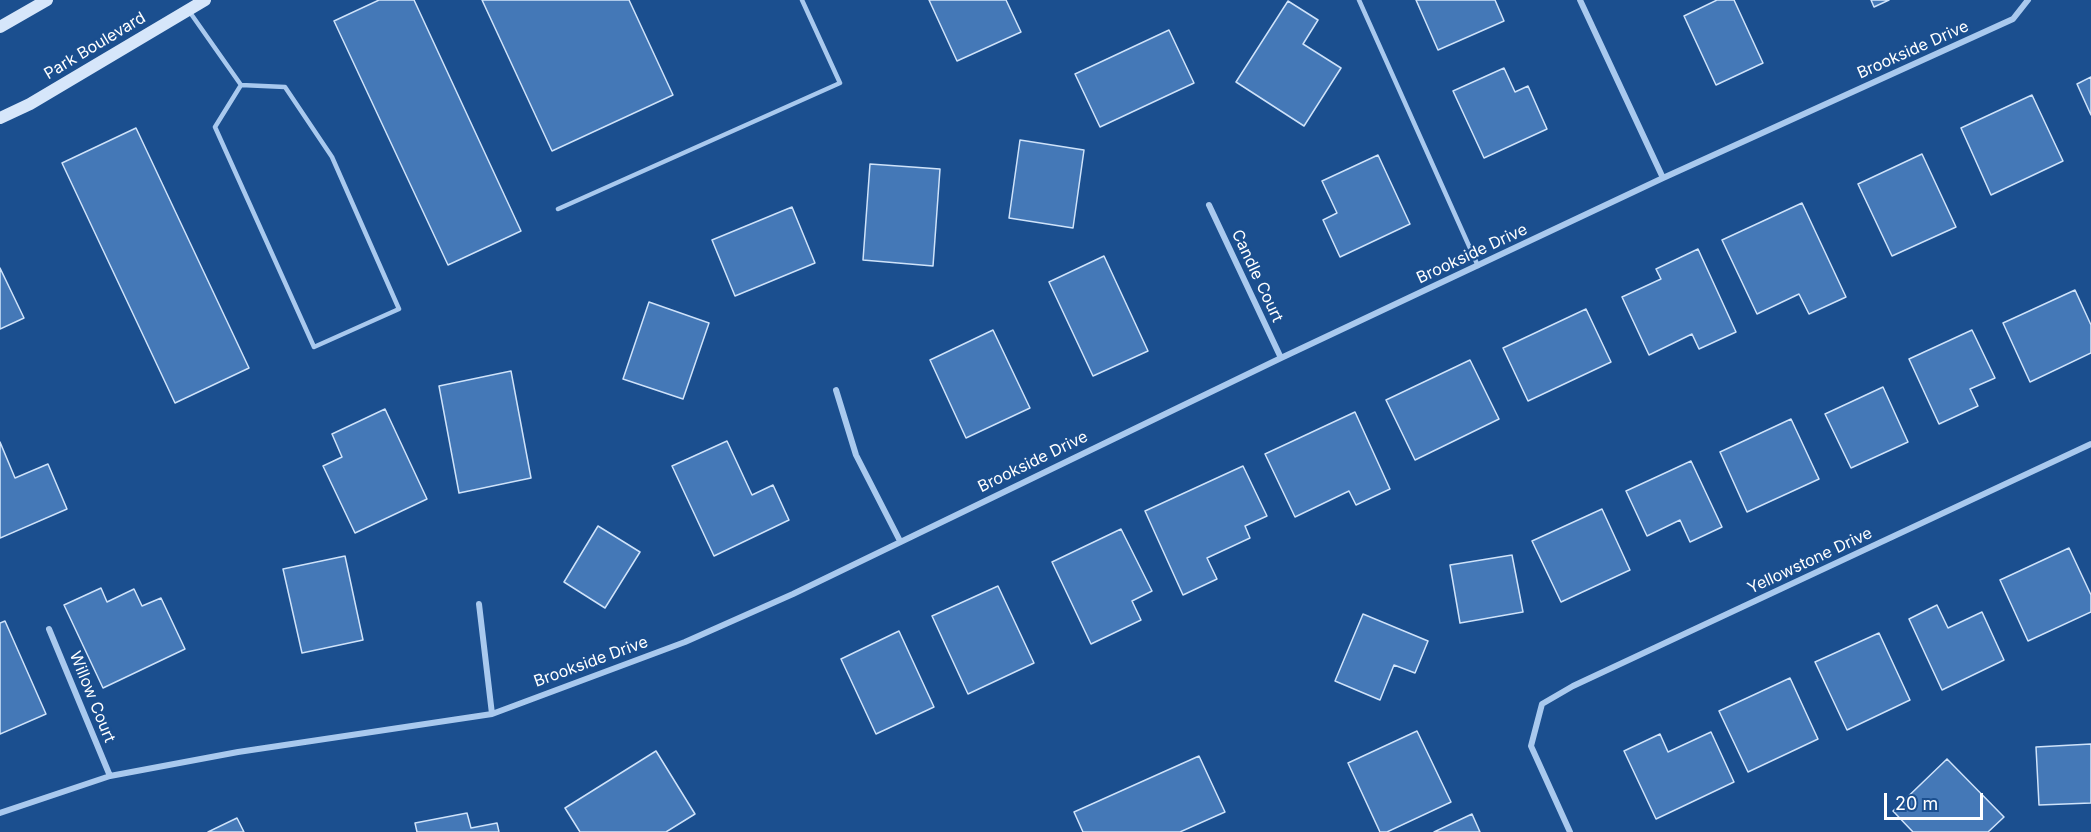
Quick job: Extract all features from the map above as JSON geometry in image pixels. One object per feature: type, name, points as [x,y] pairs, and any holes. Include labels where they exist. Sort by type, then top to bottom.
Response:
[{"type":"main road","points":[[0,27],[47,0]]},
{"type":"main road","name":"Park Boulevard","points":[[0,118],[30,104],[205,0]]},
{"type":"street","points":[[1580,0],[1663,178]]},
{"type":"street","name":"Brookside Drive","points":[[0,813],[110,776],[238,752],[492,714],[685,642],[793,594],[1281,358],[1663,178],[2013,19],[2028,0]]},
{"type":"street","name":"Candle Court","points":[[1209,206],[1281,358]]},
{"type":"street","points":[[836,390],[856,455],[900,541]]},
{"type":"street","name":"Yellowstone Drive","points":[[1570,832],[1530,746],[1542,704],[1584,681],[2091,444]]},
{"type":"street","points":[[479,604],[492,714]]},
{"type":"street","name":"Willow Court","points":[[49,629],[110,776]]},
{"type":"lane","points":[[558,209],[840,83],[802,0]]},
{"type":"lane","points":[[1359,0],[1478,266]]},
{"type":"lane","points":[[188,10],[241,85]]},
{"type":"lane","points":[[241,85],[285,87],[332,157],[399,309],[314,347],[215,127],[241,85]]},
{"type":"building","points":[[379,0],[414,0],[521,231],[448,265],[334,21]]},
{"type":"building","points":[[482,0],[629,0],[673,95],[552,151]]},
{"type":"building","points":[[929,0],[1006,0],[1021,32],[957,61]]},
{"type":"building","points":[[1416,0],[1495,0],[1504,21],[1438,50]]},
{"type":"building","points":[[1717,0],[1734,0],[1763,63],[1716,85],[1684,16]]},
{"type":"building","points":[[1871,0],[1889,0],[1874,7]]},
{"type":"building","points":[[1288,1],[1318,20],[1303,44],[1341,68],[1304,126],[1236,82]]},
{"type":"building","points":[[1169,30],[1194,83],[1100,127],[1075,74]]},
{"type":"building","points":[[1504,68],[1515,92],[1528,86],[1547,129],[1484,158],[1453,91]]},
{"type":"building","points":[[2091,77],[2091,115],[2077,84]]},
{"type":"building","points":[[2032,95],[2063,161],[1991,195],[1961,128]]},
{"type":"building","points":[[136,128],[249,368],[175,403],[62,163]]},
{"type":"building","points":[[1020,140],[1084,150],[1073,228],[1009,218]]},
{"type":"building","points":[[1922,154],[1956,227],[1892,256],[1858,184]]},
{"type":"building","points":[[1378,155],[1410,224],[1340,257],[1323,220],[1337,213],[1322,181]]},
{"type":"building","points":[[870,164],[940,169],[933,266],[863,260]]},
{"type":"building","points":[[1802,203],[1846,297],[1809,314],[1799,294],[1757,314],[1722,240]]},
{"type":"building","points":[[792,207],[815,263],[735,296],[712,240]]},
{"type":"building","points":[[1698,249],[1736,332],[1699,349],[1692,334],[1649,355],[1622,297],[1661,279],[1656,269]]},
{"type":"building","points":[[1104,256],[1148,351],[1093,376],[1049,282]]},
{"type":"building","points":[[0,268],[24,318],[0,329]]},
{"type":"building","points":[[2075,290],[2091,325],[2091,353],[2030,382],[2003,323]]},
{"type":"building","points":[[649,302],[709,323],[683,399],[623,379]]},
{"type":"building","points":[[1586,309],[1611,362],[1528,401],[1503,348]]},
{"type":"building","points":[[993,330],[1030,408],[966,438],[930,360]]},
{"type":"building","points":[[1972,330],[1995,378],[1970,389],[1978,406],[1939,424],[1909,359]]},
{"type":"building","points":[[1470,360],[1499,419],[1415,460],[1386,400]]},
{"type":"building","points":[[511,371],[531,478],[459,493],[439,386]]},
{"type":"building","points":[[1883,387],[1908,442],[1851,468],[1825,414]]},
{"type":"building","points":[[385,409],[427,499],[355,533],[323,466],[342,457],[332,434]]},
{"type":"building","points":[[1355,412],[1390,489],[1356,505],[1349,491],[1295,517],[1265,454]]},
{"type":"building","points":[[1791,419],[1819,479],[1747,512],[1720,452]]},
{"type":"building","points":[[727,441],[752,495],[773,485],[789,520],[714,556],[672,466]]},
{"type":"building","points":[[0,442],[15,478],[48,464],[67,509],[0,538]]},
{"type":"building","points":[[1691,461],[1722,527],[1690,542],[1680,520],[1647,536],[1626,491]]},
{"type":"building","points":[[1243,466],[1267,516],[1245,526],[1250,538],[1207,558],[1217,579],[1183,595],[1145,511]]},
{"type":"building","points":[[1602,509],[1630,570],[1561,602],[1532,541]]},
{"type":"building","points":[[598,526],[640,552],[605,608],[564,582]]},
{"type":"building","points":[[1121,529],[1152,591],[1132,601],[1141,620],[1091,644],[1052,562]]},
{"type":"building","points":[[2069,548],[2091,595],[2091,612],[2028,641],[2000,580]]},
{"type":"building","points":[[1512,555],[1523,612],[1460,623],[1450,565]]},
{"type":"building","points":[[345,556],[363,640],[302,653],[283,569]]},
{"type":"building","points":[[998,586],[1034,663],[968,694],[932,616]]},
{"type":"building","points":[[101,588],[107,602],[134,589],[142,606],[161,598],[185,649],[103,688],[64,605]]},
{"type":"building","points":[[1937,605],[1948,628],[1982,612],[2004,660],[1942,690],[1909,619]]},
{"type":"building","points":[[1363,614],[1428,641],[1415,673],[1394,665],[1380,700],[1335,681]]},
{"type":"building","points":[[5,621],[46,714],[0,734],[0,623]]},
{"type":"building","points":[[899,631],[934,707],[876,734],[841,659]]},
{"type":"building","points":[[1879,633],[1910,700],[1847,730],[1815,662]]},
{"type":"building","points":[[1790,678],[1818,739],[1748,772],[1719,711]]},
{"type":"building","points":[[1417,731],[1451,802],[1387,832],[1380,832],[1348,763]]},
{"type":"building","points":[[1711,732],[1734,782],[1656,819],[1624,751],[1660,734],[1668,752]]},
{"type":"building","points":[[2091,744],[2091,803],[2039,805],[2036,747]]},
{"type":"building","points":[[656,751],[695,814],[666,832],[580,832],[565,808]]},
{"type":"building","points":[[1199,756],[1225,812],[1180,832],[1083,832],[1074,812]]},
{"type":"building","points":[[1947,759],[2004,817],[1988,832],[1913,832],[1893,811]]},
{"type":"building","points":[[467,813],[471,828],[497,823],[499,832],[417,832],[415,823]]},
{"type":"building","points":[[1472,814],[1480,832],[1434,832]]},
{"type":"building","points":[[237,818],[244,832],[208,832]]}]
